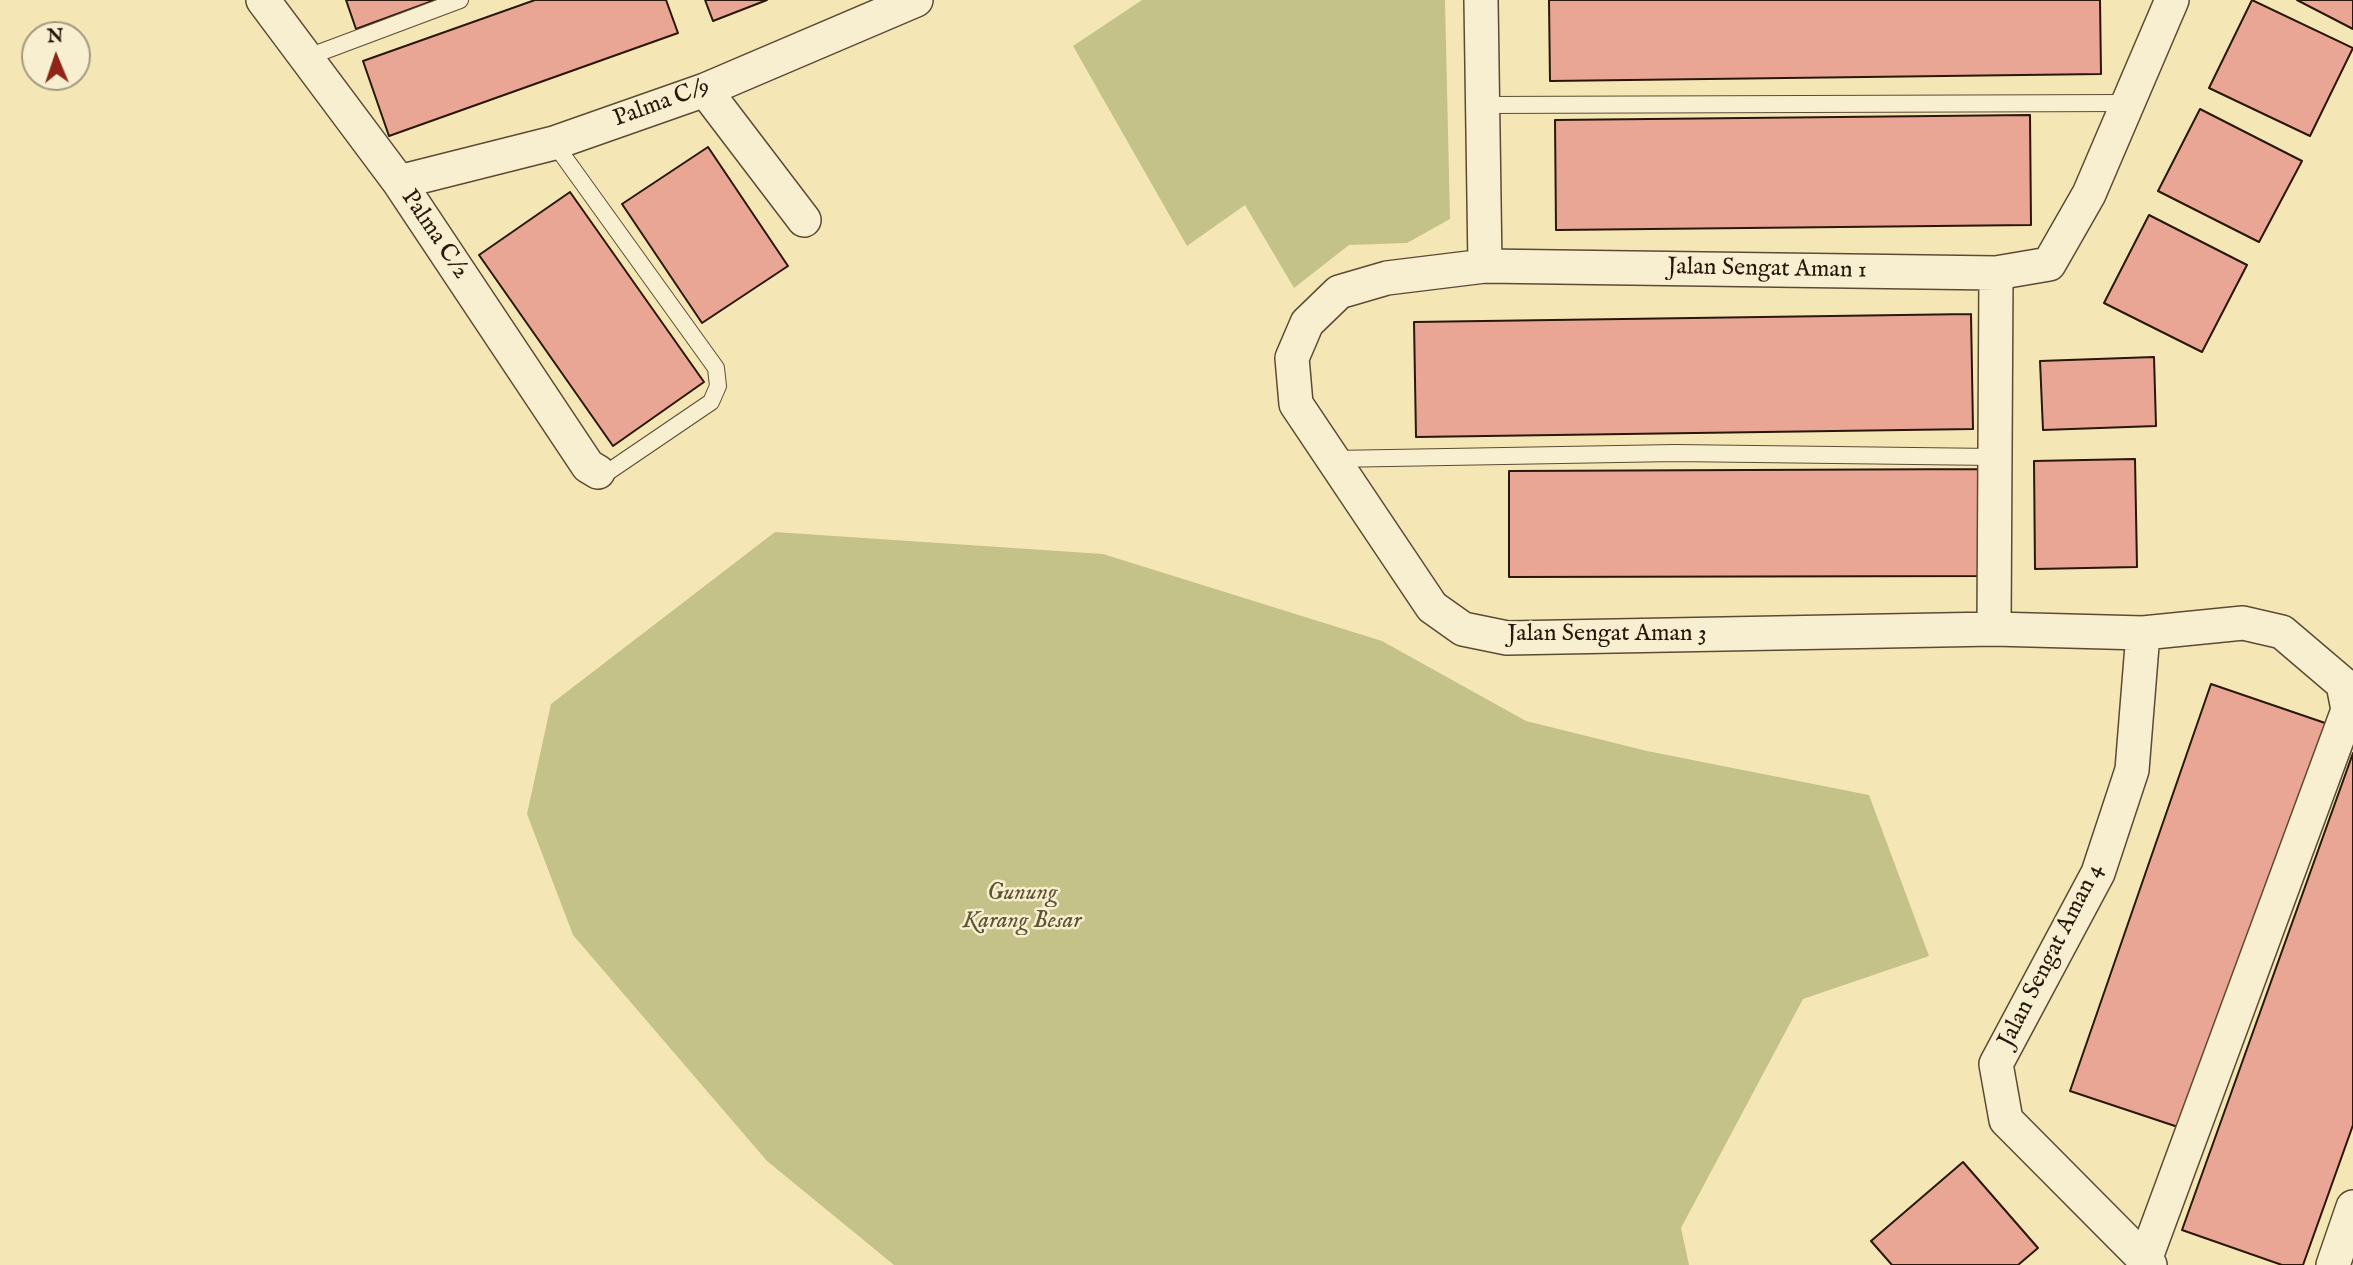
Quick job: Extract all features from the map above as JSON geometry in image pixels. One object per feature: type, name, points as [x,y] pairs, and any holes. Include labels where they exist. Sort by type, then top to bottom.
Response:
[{"type":"street","name":"Palma C/2","points":[[263,0],[399,182],[588,466],[598,472]]},
{"type":"street","name":"Palma C/9","points":[[399,182],[554,143],[705,90],[916,0]]},
{"type":"street","points":[[1481,0],[1485,266]]},
{"type":"street","points":[[2128,103],[2172,0]]},
{"type":"street","points":[[705,90],[804,220]]},
{"type":"street","name":"Jalan Sengat Aman 1","points":[[1485,266],[1996,273],[2049,264],[2089,194],[2128,103]]},
{"type":"street","name":"Jalan Sengat Aman 3","points":[[1485,266],[1387,278],[1339,292],[1307,323],[1292,358],[1296,404],[1432,607],[1463,629],[1507,638],[1994,629],[2143,632],[2243,623],[2282,632],[2343,684],[2348,710],[2147,1263]]},
{"type":"street","points":[[1994,629],[1996,273]]},
{"type":"street","name":"Jalan Sengat Aman 4","points":[[2143,632],[2132,770],[2098,873],[1996,1064],[2006,1120],[2147,1263]]},
{"type":"street","points":[[2333,1265],[2353,1207]]},
{"type":"lane","points":[[308,57],[460,0]]},
{"type":"lane","points":[[1482,105],[2128,103]]},
{"type":"lane","points":[[554,143],[716,368],[718,386],[711,402],[608,472],[598,472]]},
{"type":"lane","points":[[1333,459],[1675,453],[1994,457]]},
{"type":"green space","points":[[1142,0],[1445,0],[1450,219],[1407,243],[1349,245],[1294,288],[1245,205],[1187,246],[1073,46]]},
{"type":"green space","name":"Gunung Karang Besar","points":[[775,532],[1103,554],[1382,641],[1526,721],[1647,751],[1869,795],[1929,956],[1803,999],[1681,1228],[1689,1265],[894,1265],[767,1161],[573,935],[527,814],[551,704]]},
{"type":"building","points":[[346,0],[435,0],[356,29]]},
{"type":"building","points":[[535,0],[666,0],[678,33],[389,136],[363,61]]},
{"type":"building","points":[[705,0],[767,0],[713,21]]},
{"type":"building","points":[[1549,0],[2100,0],[2101,74],[1550,81]]},
{"type":"building","points":[[2252,0],[2353,48],[2310,136],[2209,88]]},
{"type":"building","points":[[2297,0],[2353,0],[2353,29]]},
{"type":"building","points":[[2200,109],[2302,161],[2259,242],[2158,191]]},
{"type":"building","points":[[2030,115],[2031,225],[1556,230],[1555,120]]},
{"type":"building","points":[[708,147],[788,266],[702,323],[622,204]]},
{"type":"building","points":[[570,192],[704,382],[613,446],[479,255]]},
{"type":"building","points":[[2149,215],[2247,265],[2202,352],[2104,303]]},
{"type":"building","points":[[1971,314],[1973,429],[1416,437],[1414,322]]},
{"type":"building","points":[[2154,357],[2156,426],[2043,430],[2040,361]]},
{"type":"building","points":[[2135,459],[2137,567],[2035,569],[2034,461]]},
{"type":"building","points":[[1987,469],[1988,576],[1509,577],[1509,471]]},
{"type":"building","points":[[2211,684],[2328,724],[2187,1130],[2070,1091]]},
{"type":"building","points":[[2353,753],[2353,1125],[2303,1265],[2282,1265],[2182,1230]]},
{"type":"building","points":[[1963,1162],[2038,1248],[2018,1265],[1892,1265],[1871,1241]]}]
